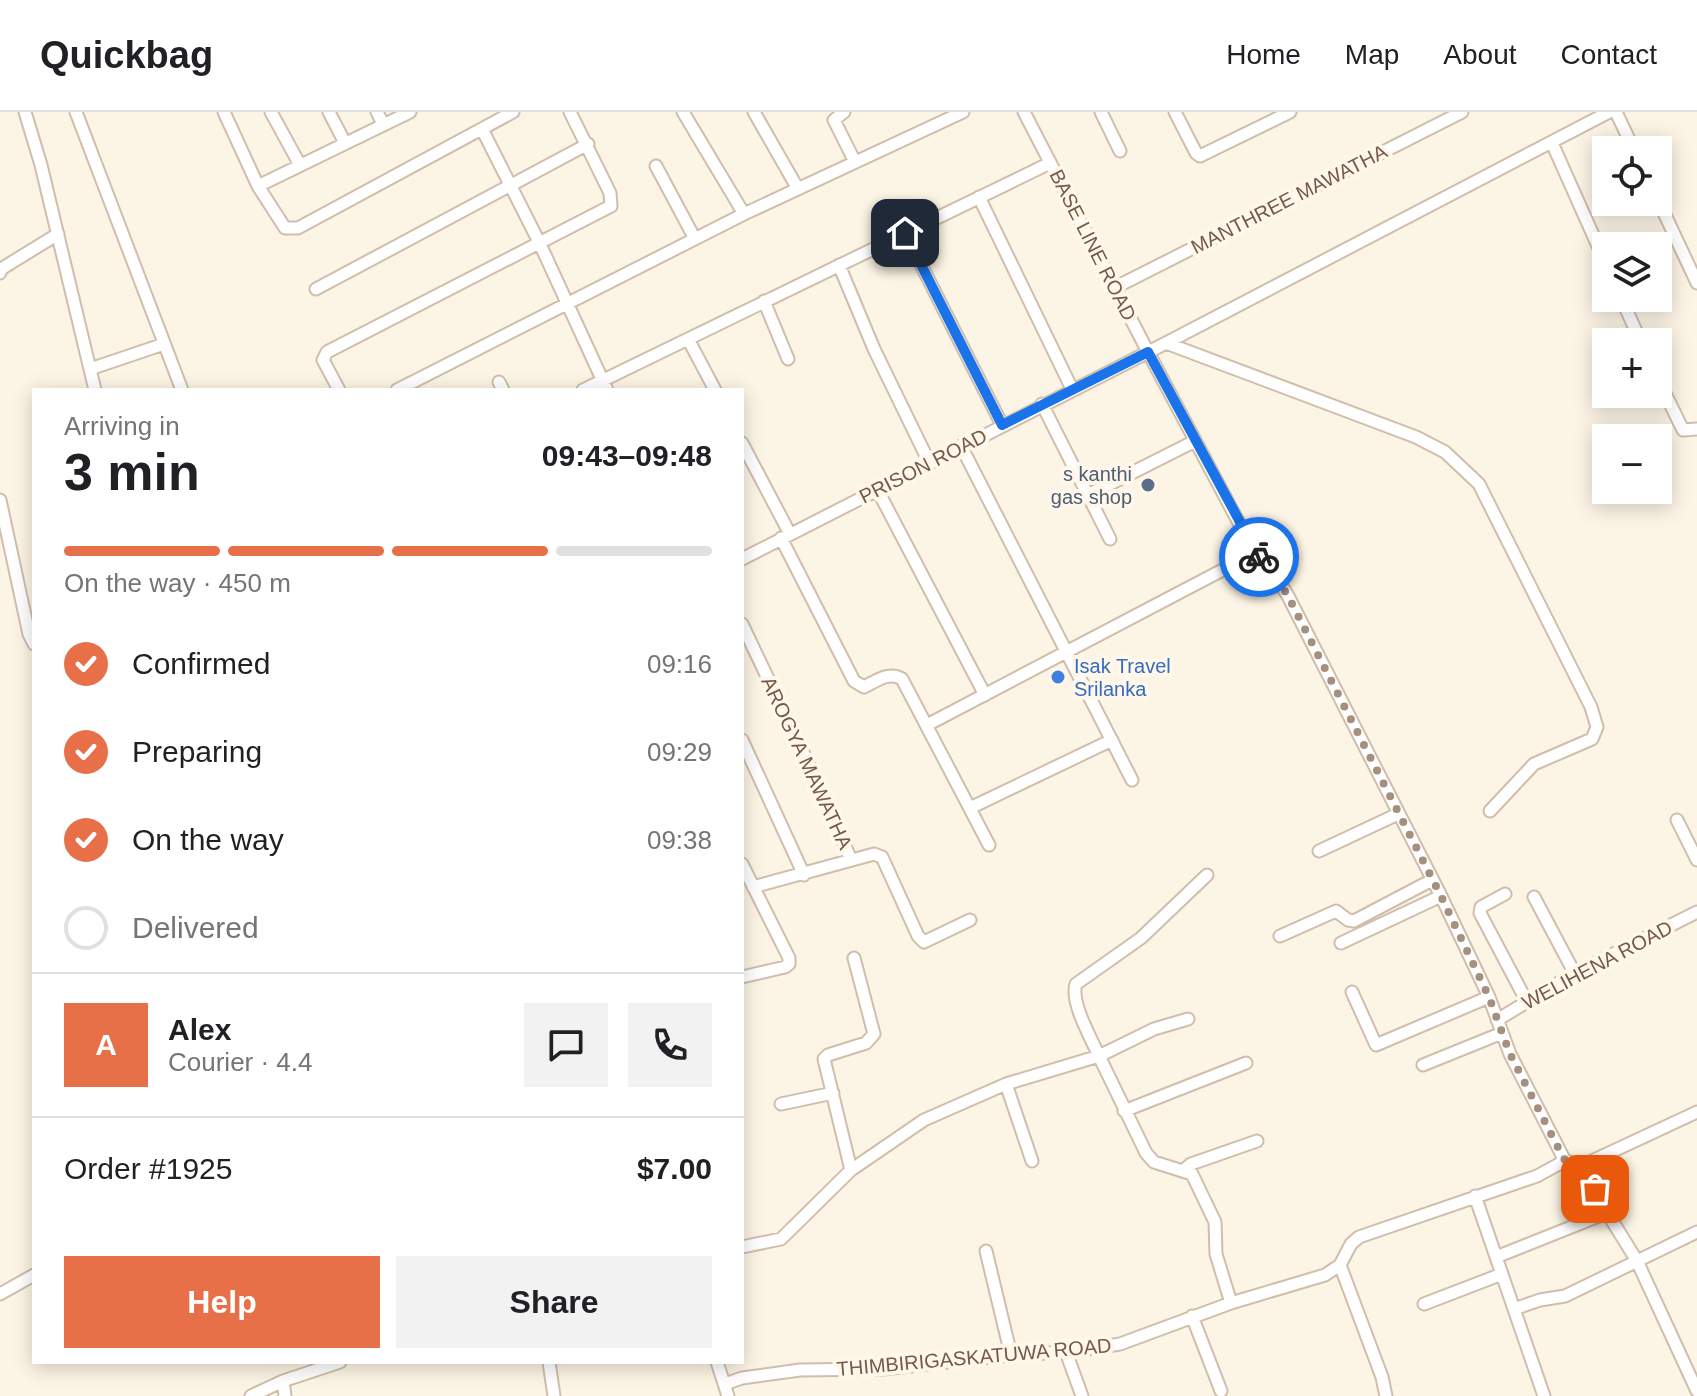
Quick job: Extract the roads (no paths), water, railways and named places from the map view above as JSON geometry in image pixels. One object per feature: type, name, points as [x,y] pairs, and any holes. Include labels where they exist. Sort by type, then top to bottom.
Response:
[{"type":"street","points":[[25,112],[95,388]]},
{"type":"street","points":[[76,112],[181,388]]},
{"type":"street","points":[[224,112],[258,186],[285,228],[298,228],[513,112]]},
{"type":"street","points":[[271,112],[300,165]]},
{"type":"street","points":[[329,112],[345,143]]},
{"type":"street","points":[[377,112],[383,124]]},
{"type":"street","points":[[258,186],[410,112]]},
{"type":"street","points":[[338,388],[323,360],[327,352],[611,206],[610,193],[570,112]]},
{"type":"street","points":[[683,112],[744,214]]},
{"type":"street","points":[[754,112],[798,189]]},
{"type":"street","points":[[844,112],[834,120],[855,162]]},
{"type":"street","points":[[401,388],[744,214],[963,112]]},
{"type":"street","points":[[1101,112],[1120,151]]},
{"type":"street","points":[[1175,112],[1200,156],[1290,112]]},
{"type":"street","name":"MANTHREE MAWATHA","points":[[1116,287],[1462,112]]},
{"type":"street","name":"PRISON ROAD","points":[[744,558],[1609,112]]},
{"type":"street","points":[[1616,112],[1627,136]]},
{"type":"street","name":"BASE LINE ROAD","points":[[1029,114],[1050,163],[1255,553],[1273,572],[1288,596],[1441,896],[1489,997],[1502,1033],[1564,1159]]},
{"type":"street","points":[[482,129],[540,244],[605,386],[688,339],[1050,163]]},
{"type":"street","points":[[1552,143],[1592,233]]},
{"type":"street","points":[[316,289],[588,144]]},
{"type":"street","points":[[656,166],[695,239]]},
{"type":"street","points":[[979,197],[1072,389]]},
{"type":"street","points":[[1666,216],[1697,283]]},
{"type":"street","points":[[905,233],[1002,425]]},
{"type":"street","points":[[0,273],[1,269],[58,234]]},
{"type":"street","points":[[839,265],[874,349],[929,462]]},
{"type":"street","points":[[764,301],[788,359]]},
{"type":"street","points":[[688,339],[714,388]]},
{"type":"street","points":[[1166,343],[1416,437],[1445,452],[1479,484],[1591,707],[1597,727],[1592,739],[1534,764],[1490,811]]},
{"type":"street","points":[[90,369],[164,344]]},
{"type":"street","points":[[1042,404],[1110,539]]},
{"type":"street","points":[[1672,408],[1683,430],[1697,429]]},
{"type":"street","points":[[1088,495],[1195,441]]},
{"type":"street","points":[[961,446],[1132,780]]},
{"type":"street","points":[[744,447],[854,681],[864,687],[887,676],[897,675],[902,679],[989,845]]},
{"type":"street","points":[[877,489],[985,695]]},
{"type":"street","points":[[0,500],[32,640]]},
{"type":"street","points":[[927,725],[1255,553]]},
{"type":"street","name":"AROGYA MAWATHA","points":[[744,628],[851,860]]},
{"type":"street","points":[[970,808],[1112,740]]},
{"type":"street","points":[[744,744],[804,875]]},
{"type":"street","points":[[1319,851],[1398,814]]},
{"type":"street","points":[[1677,820],[1697,860]]},
{"type":"street","points":[[753,887],[874,854],[882,857],[918,936],[924,942],[970,920]]},
{"type":"street","points":[[744,868],[789,958],[789,964],[785,967],[744,977]]},
{"type":"street","points":[[1207,875],[1141,938],[1076,984],[1074,991],[1082,1019],[1146,1153],[1154,1162],[1192,1174],[1215,1222],[1216,1254],[1231,1303]]},
{"type":"street","points":[[1280,936],[1336,911],[1354,921],[1432,880]]},
{"type":"street","points":[[1505,894],[1481,907],[1480,913],[1527,1002]]},
{"type":"street","points":[[1341,943],[1441,896]]},
{"type":"street","points":[[1534,897],[1575,974]]},
{"type":"street","name":"WELIHENA ROAD","points":[[1497,1020],[1575,974],[1697,912]]},
{"type":"street","points":[[851,1170],[824,1059],[866,1043],[874,1034],[854,958]]},
{"type":"street","points":[[1352,992],[1376,1045],[1489,997]]},
{"type":"street","points":[[744,1247],[781,1239],[851,1170],[924,1120],[1006,1084],[1099,1056],[1154,1029],[1188,1019]]},
{"type":"street","points":[[1423,1065],[1502,1033]]},
{"type":"street","points":[[1124,1111],[1246,1063]]},
{"type":"street","points":[[1006,1084],[1032,1161]]},
{"type":"street","points":[[781,1104],[833,1093]]},
{"type":"street","points":[[1579,1167],[1697,1112]]},
{"type":"street","points":[[1184,1170],[1191,1164],[1257,1141]]},
{"type":"street","points":[[1564,1159],[1579,1167],[1609,1212],[1637,1261],[1697,1391]]},
{"type":"street","name":"THIMBIRIGASKATUWA ROAD","points":[[718,1364],[726,1390],[742,1378],[800,1370],[883,1369],[1120,1344],[1192,1316],[1325,1275],[1340,1265],[1351,1244],[1359,1237],[1537,1176],[1564,1159]]},
{"type":"street","points":[[1475,1196],[1544,1396]]},
{"type":"street","points":[[1496,1257],[1609,1212]]},
{"type":"street","points":[[1514,1309],[1565,1296],[1697,1232]]},
{"type":"street","points":[[986,1251],[1011,1355]]},
{"type":"street","points":[[1340,1265],[1382,1377],[1386,1396]]},
{"type":"street","points":[[1424,1304],[1502,1274]]},
{"type":"street","points":[[0,1294],[32,1276]]},
{"type":"street","points":[[1192,1316],[1221,1391]]},
{"type":"street","points":[[1066,1352],[1082,1396]]},
{"type":"street","points":[[251,1396],[283,1381],[334,1364]]},
{"type":"street","points":[[549,1364],[554,1396]]},
{"type":"street","points":[[283,1381],[285,1396]]},
{"type":"place","name":"s kanthi gas shop","points":[[1148,485]]},
{"type":"place","name":"Isak Travel Srilanka","points":[[1058,677]]}]
